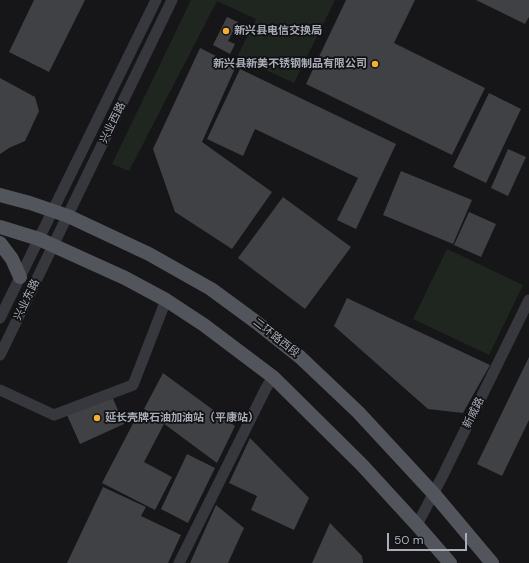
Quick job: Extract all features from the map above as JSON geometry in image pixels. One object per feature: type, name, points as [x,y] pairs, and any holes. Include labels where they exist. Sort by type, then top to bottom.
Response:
[{"type":"main road","name":"二环路西段","points":[[0,195],[54,210],[149,254],[211,289],[256,322],[300,357],[358,412],[434,494],[492,563]]},
{"type":"main road","points":[[0,227],[39,239],[125,278],[166,300],[204,325],[273,377],[362,464],[417,524],[450,563]]},
{"type":"main road","points":[[0,242],[12,259],[20,277]]},
{"type":"street","name":"兴业西路","points":[[39,239],[156,0]]},
{"type":"street","name":"兴业西路","points":[[53,245],[172,0]]},
{"type":"street","name":"兴业东路","points":[[0,318],[39,239]]},
{"type":"street","name":"兴业东路","points":[[0,355],[53,245]]},
{"type":"street","points":[[0,390],[54,415],[133,385],[166,300]]},
{"type":"street","name":"新威路","points":[[417,524],[434,494],[529,300]]},
{"type":"street","points":[[179,563],[266,388],[273,377]]},
{"type":"shaded area","points":[[191,0],[335,0],[294,83],[237,57],[256,19],[217,1],[129,171],[112,164]]},
{"type":"shaded area","points":[[447,249],[523,285],[489,355],[413,319]]},
{"type":"building","points":[[34,0],[85,0],[49,72],[9,52]]},
{"type":"building","name":"新兴县新美不锈钢制品有限公司","points":[[346,0],[415,0],[394,43],[485,88],[452,155],[306,84]]},
{"type":"building","points":[[476,0],[529,0],[529,17],[525,24]]},
{"type":"building","points":[[227,17],[238,22],[228,41],[235,44],[230,54],[213,45]]},
{"type":"building","points":[[200,48],[236,66],[202,142],[272,192],[232,249],[175,212],[153,149]]},
{"type":"building","points":[[240,69],[396,144],[356,229],[337,220],[358,178],[255,129],[243,156],[207,139]]},
{"type":"building","points":[[0,78],[35,97],[39,111],[25,141],[0,154]]},
{"type":"building","points":[[489,93],[521,109],[486,183],[453,167]]},
{"type":"building","points":[[508,149],[526,157],[508,196],[491,188]]},
{"type":"building","points":[[401,171],[472,200],[453,244],[383,215]]},
{"type":"building","points":[[283,197],[351,247],[305,309],[238,258]]},
{"type":"building","points":[[469,212],[496,224],[481,257],[454,245]]},
{"type":"building","points":[[347,298],[490,365],[463,413],[428,409],[334,326]]},
{"type":"building","points":[[529,357],[529,420],[502,476],[477,464]]},
{"type":"building","points":[[163,373],[235,426],[217,463],[144,409]]},
{"type":"building","points":[[111,394],[124,424],[80,444],[67,415]]},
{"type":"building","points":[[139,412],[164,424],[144,462],[172,477],[155,510],[102,483]]},
{"type":"building","points":[[250,438],[309,498],[294,530],[251,510],[257,496],[229,483]]},
{"type":"building","points":[[187,454],[215,468],[188,523],[161,509]]},
{"type":"building","points":[[103,487],[146,507],[141,516],[181,535],[168,563],[67,563]]},
{"type":"building","points":[[216,505],[244,528],[228,563],[190,563]]},
{"type":"building","points":[[330,523],[362,556],[363,563],[312,563]]},
{"type":"place","name":"新兴县电信交换局","points":[[226,31]]},
{"type":"place","name":"新兴县新美不锈钢制品有限公司","points":[[375,64]]},
{"type":"place","name":"延长壳牌石油加油站（平康站）","points":[[97,418]]}]
